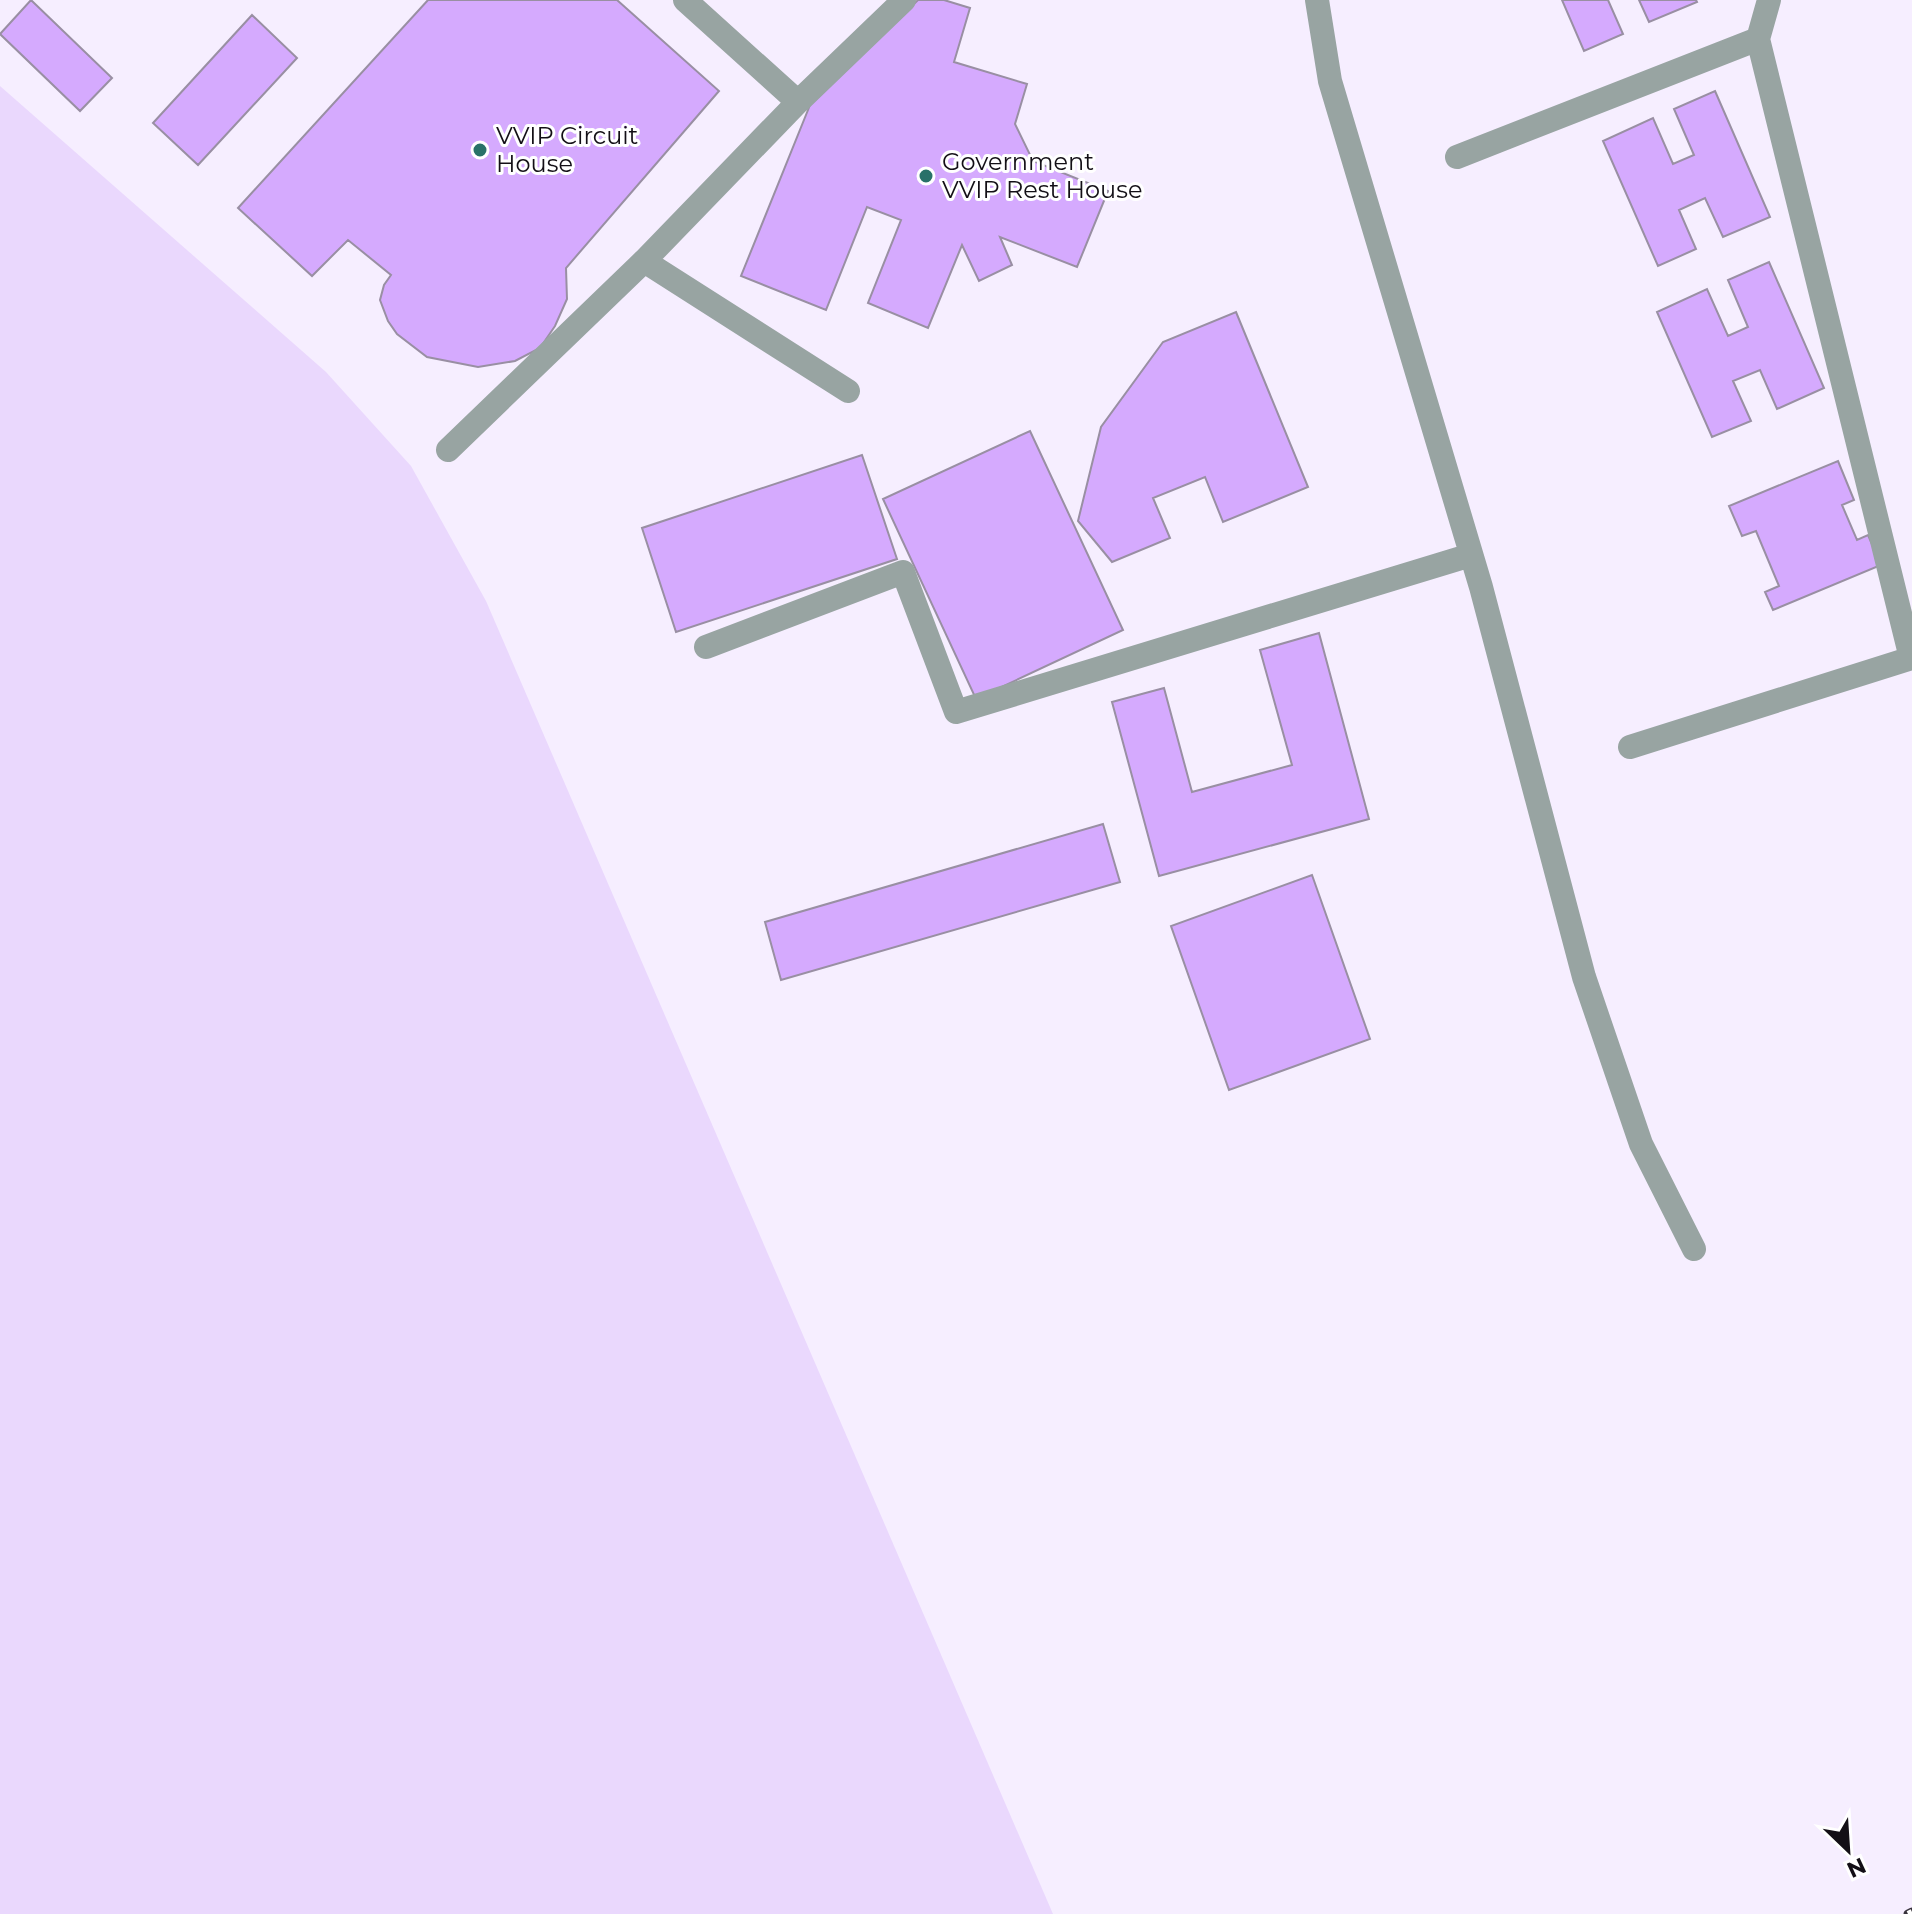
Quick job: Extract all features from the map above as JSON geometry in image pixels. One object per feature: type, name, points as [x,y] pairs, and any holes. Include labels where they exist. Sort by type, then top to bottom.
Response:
[{"type":"street","points":[[685,0],[798,102]]},
{"type":"street","points":[[448,450],[644,261],[798,102],[904,0]]},
{"type":"street","points":[[1317,0],[1330,81],[1471,555],[1584,977],[1641,1144],[1694,1249]]},
{"type":"street","points":[[1630,747],[1912,658],[1758,39],[1769,0]]},
{"type":"street","points":[[1457,157],[1758,39]]},
{"type":"street","points":[[644,261],[848,391]]},
{"type":"street","points":[[706,647],[903,572],[956,712],[1471,555]]},
{"type":"shaded area","points":[[0,86],[326,372],[411,466],[486,601],[1053,1914],[0,1914]]},
{"type":"building","points":[[31,0],[112,78],[80,111],[0,34]]},
{"type":"building","name":"VVIP Circuit House","points":[[428,0],[617,0],[719,91],[566,268],[567,299],[555,326],[540,348],[515,361],[478,367],[427,357],[397,334],[388,321],[380,300],[391,275],[348,240],[312,276],[238,208]]},
{"type":"building","name":"Government VVIP Rest House","points":[[918,0],[944,0],[970,8],[954,62],[1027,84],[1015,124],[1033,161],[1108,191],[1077,267],[1000,237],[1012,265],[979,281],[962,245],[928,328],[868,303],[901,220],[867,207],[826,310],[741,276],[810,105]]},
{"type":"building","points":[[1562,0],[1608,0],[1623,34],[1584,51]]},
{"type":"building","points":[[1639,0],[1696,0],[1697,2],[1649,22]]},
{"type":"building","points":[[252,15],[297,58],[198,165],[153,123]]},
{"type":"building","points":[[1715,91],[1770,217],[1723,237],[1705,198],[1679,210],[1696,249],[1658,266],[1603,141],[1653,118],[1673,164],[1694,155],[1674,109]]},
{"type":"building","points":[[1769,262],[1824,388],[1777,409],[1760,370],[1733,381],[1751,421],[1712,437],[1657,312],[1707,289],[1728,336],[1748,327],[1728,280]]},
{"type":"building","points":[[1236,312],[1308,487],[1223,522],[1205,477],[1153,498],[1170,538],[1112,562],[1078,521],[1101,427],[1163,342]]},
{"type":"building","points":[[1030,431],[1123,630],[976,699],[883,499]]},
{"type":"building","points":[[862,455],[897,559],[676,632],[642,528]]},
{"type":"building","points":[[1838,461],[1854,500],[1842,505],[1857,540],[1868,535],[1881,565],[1773,610],[1765,592],[1779,586],[1756,531],[1742,536],[1729,506]]},
{"type":"building","points":[[1319,633],[1369,819],[1159,876],[1112,702],[1164,688],[1192,792],[1292,765],[1260,650]]},
{"type":"building","points":[[1103,824],[1120,882],[781,980],[765,922]]},
{"type":"building","points":[[1312,875],[1370,1039],[1229,1090],[1171,926]]},
{"type":"railway","points":[[1908,1914],[1912,1912]]},
{"type":"place","name":"VVIP Circuit House","points":[[480,150]]},
{"type":"place","name":"Government VVIP Rest House","points":[[926,176]]}]
